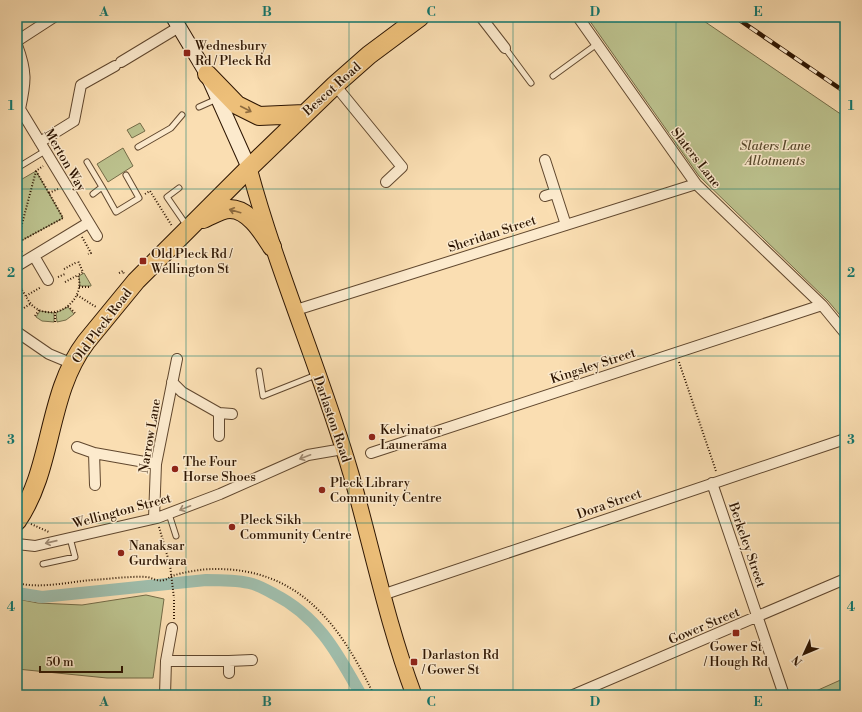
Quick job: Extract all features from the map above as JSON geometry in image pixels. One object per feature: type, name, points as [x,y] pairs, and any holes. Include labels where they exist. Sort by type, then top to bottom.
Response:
[{"type":"highway","name":"Bescot Road","points":[[249,168],[335,85],[369,55],[420,17]]},
{"type":"highway","points":[[207,74],[237,104],[258,116],[304,114]]},
{"type":"highway","name":"Old Pleck Road","points":[[18,519],[28,503],[39,476],[52,422],[63,388],[73,364],[86,342],[109,316],[132,286],[249,168]]},
{"type":"highway","points":[[191,225],[225,210],[237,210],[251,219],[272,247]]},
{"type":"main road","name":"Darlaston Road","points":[[249,168],[272,247],[296,310],[343,449],[392,631],[414,695]]},
{"type":"street","points":[[17,41],[54,17]]},
{"type":"street","name":"Slaters Lane","points":[[578,17],[696,184],[822,305],[845,333]]},
{"type":"street","points":[[478,19],[505,48]]},
{"type":"street","points":[[42,147],[74,121],[81,85],[118,64],[176,22],[207,74],[249,168]]},
{"type":"street","points":[[17,44],[24,65],[26,83],[19,110]]},
{"type":"street","points":[[335,85],[402,167],[386,182]]},
{"type":"street","name":"Merton Way","points":[[19,110],[65,185],[79,202],[88,224],[96,236]]},
{"type":"street","points":[[545,160],[566,224]]},
{"type":"street","name":"Sheridan Street","points":[[296,310],[696,184]]},
{"type":"street","points":[[545,196],[555,193]]},
{"type":"street","points":[[17,266],[88,224]]},
{"type":"street","points":[[30,258],[49,282]]},
{"type":"street","name":"Kingsley Street","points":[[371,453],[822,305]]},
{"type":"street","points":[[17,332],[49,354],[73,364]]},
{"type":"street","name":"Narrow Lane","points":[[156,518],[156,464],[177,359]]},
{"type":"street","points":[[172,382],[182,392],[219,413],[232,414]]},
{"type":"street","points":[[219,413],[219,436]]},
{"type":"street","name":"Dora Street","points":[[382,595],[715,481],[845,439]]},
{"type":"street","points":[[77,447],[94,453],[156,464]]},
{"type":"street","name":"Wellington Street","points":[[17,544],[35,546],[156,518],[169,514],[308,455],[343,449]]},
{"type":"street","points":[[94,453],[95,485]]},
{"type":"street","name":"Berkeley Street","points":[[715,481],[784,695]]},
{"type":"street","name":"Gower Street","points":[[573,695],[845,579]]},
{"type":"street","points":[[165,695],[166,661],[172,628]]},
{"type":"street","points":[[229,660],[230,673]]},
{"type":"street","points":[[166,661],[252,660]]},
{"type":"lane","points":[[553,76],[597,44]]},
{"type":"lane","points":[[505,48],[531,83]]},
{"type":"lane","points":[[199,107],[217,98]]},
{"type":"lane","points":[[138,147],[170,128],[182,115]]},
{"type":"lane","points":[[17,168],[42,147]]},
{"type":"lane","points":[[87,162],[116,212],[139,198],[126,175]]},
{"type":"lane","points":[[93,194],[102,187]]},
{"type":"lane","points":[[179,188],[167,197],[191,225]]},
{"type":"lane","points":[[259,371],[263,396],[317,374]]},
{"type":"lane","points":[[169,514],[176,536]]},
{"type":"lane","points":[[43,564],[75,558],[67,539]]},
{"type":"path","points":[[17,244],[36,171],[51,161]]},
{"type":"path","points":[[17,244],[63,218],[36,171]]},
{"type":"path","points":[[49,193],[65,185]]},
{"type":"path","points":[[139,198],[150,190],[170,223]]},
{"type":"path","points":[[78,230],[91,253],[88,254]]},
{"type":"path","points":[[17,244],[30,258]]},
{"type":"path","points":[[64,269],[77,261],[83,272],[65,282]]},
{"type":"path","points":[[26,296],[65,274]]},
{"type":"path","points":[[17,280],[30,304],[39,310],[55,312],[68,306],[77,295],[79,287],[78,275]]},
{"type":"path","points":[[79,287],[91,287]]},
{"type":"path","points":[[17,292],[22,290]]},
{"type":"path","points":[[77,295],[98,308]]},
{"type":"path","points":[[24,308],[30,304]]},
{"type":"path","points":[[68,306],[75,313]]},
{"type":"path","points":[[34,316],[39,310]]},
{"type":"path","points":[[55,312],[55,322]]},
{"type":"path","points":[[676,353],[715,481]]},
{"type":"path","points":[[156,518],[170,565],[175,610],[172,628]]},
{"type":"path","points":[[18,519],[67,539]]},
{"type":"path","points":[[17,583],[41,585],[148,577],[156,581],[164,581],[173,576],[212,569],[258,575],[284,584],[314,606],[336,629],[359,665],[374,695]]},
{"type":"green space","name":"Slaters Lane Allotments","points":[[587,17],[698,17],[845,117],[845,321],[828,301],[699,176]]},
{"type":"green space","points":[[140,123],[145,131],[132,138],[127,130]]},
{"type":"green space","points":[[123,148],[133,166],[108,182],[97,164]]},
{"type":"green space","points":[[36,171],[63,218],[17,243],[17,182]]},
{"type":"green space","points":[[84,273],[91,286],[80,286],[79,276]]},
{"type":"green space","points":[[68,307],[74,314],[66,320],[57,322],[56,313]]},
{"type":"green space","points":[[40,311],[54,313],[54,322],[42,321],[36,317]]},
{"type":"green space","points":[[146,595],[164,599],[153,678],[107,678],[17,669],[17,599],[38,603],[82,605]]},
{"type":"green space","points":[[845,678],[845,695],[807,695]]},
{"type":"waterway","points":[[17,593],[42,597],[206,580],[244,582],[259,586],[290,603],[315,625],[335,651],[361,695]]},
{"type":"railway","points":[[735,17],[845,92]]},
{"type":"place","name":"Wednesbury Rd / Pleck Rd","points":[[187,53]]},
{"type":"place","name":"Old Pleck Rd / Wellington St","points":[[143,261]]},
{"type":"place","name":"Kelvinator Launerama","points":[[372,437]]},
{"type":"place","name":"The Four Horse Shoes","points":[[175,469]]},
{"type":"place","name":"Pleck Library Community Centre","points":[[322,490]]},
{"type":"place","name":"Pleck Sikh Community Centre","points":[[232,527]]},
{"type":"place","name":"Nanaksar Gurdwara","points":[[121,553]]},
{"type":"place","name":"Gower St / Hough Rd","points":[[736,633]]},
{"type":"place","name":"Darlaston Rd / Gower St","points":[[414,662]]}]
